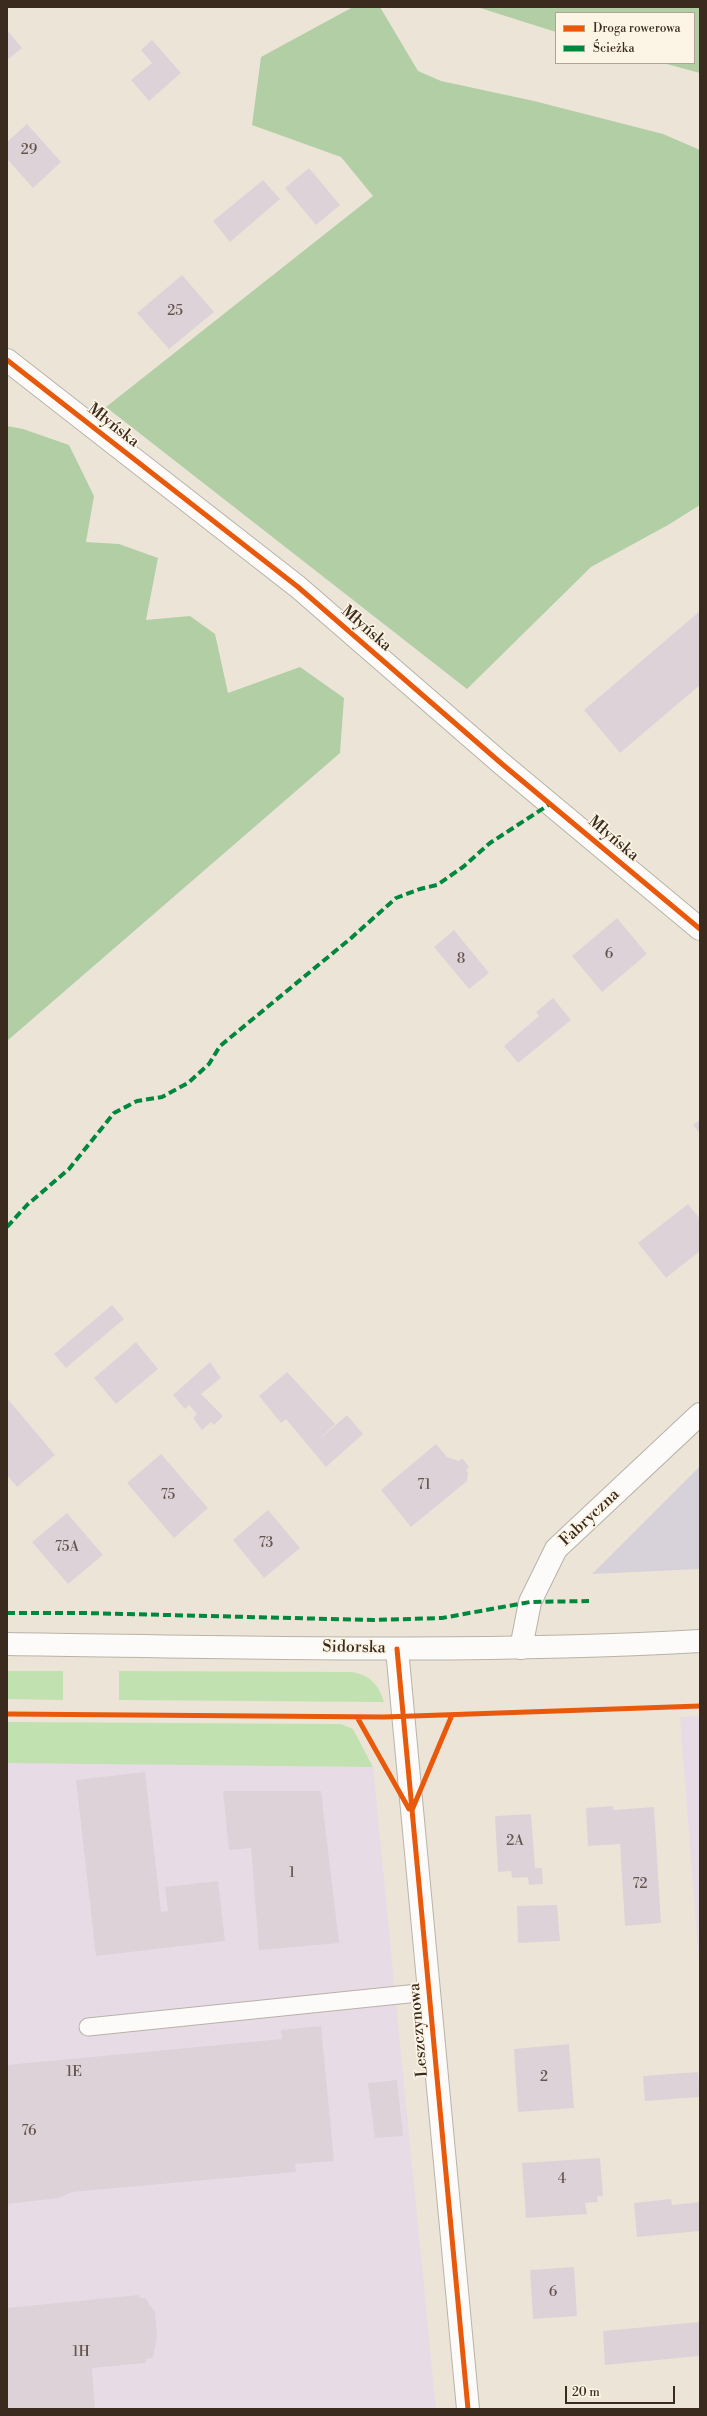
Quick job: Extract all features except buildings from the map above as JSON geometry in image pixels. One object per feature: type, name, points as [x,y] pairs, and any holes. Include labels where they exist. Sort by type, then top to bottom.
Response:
[{"type":"street","name":"Młyńska","points":[[7,360],[298,586],[502,764],[700,929]]},
{"type":"street","name":"Fabryczna","points":[[521,1648],[530,1602],[556,1549],[700,1414]]},
{"type":"street","name":"Sidorska","points":[[7,1644],[397,1649],[521,1648],[700,1641]]},
{"type":"street","name":"Leszczynowa","points":[[397,1649],[468,2409]]},
{"type":"lane","points":[[88,2027],[428,1992]]},
{"type":"shaded area","points":[[700,1466],[700,1569],[592,1574]]},
{"type":"shaded area","points":[[700,1716],[700,1976],[680,1717]]},
{"type":"shaded area","points":[[108,1762],[373,1767],[436,2409],[7,2409],[7,1763]]},
{"type":"green space","points":[[353,7],[380,7],[418,71],[441,81],[534,101],[663,134],[700,150],[700,505],[668,525],[591,567],[467,689],[106,407],[373,196],[341,157],[252,125],[261,57]]},
{"type":"green space","points":[[477,7],[700,7],[700,73],[667,64],[695,64],[695,12],[555,12],[555,32]]},
{"type":"green space","points":[[7,426],[23,429],[69,445],[94,496],[86,542],[119,544],[158,558],[146,620],[190,616],[215,634],[228,693],[300,667],[344,698],[340,753],[7,1041]]},
{"type":"green space","points":[[7,1671],[63,1671],[63,1700],[7,1699]]},
{"type":"green space","points":[[119,1671],[352,1672],[369,1678],[376,1686],[384,1702],[119,1700]]},
{"type":"green space","points":[[7,1722],[341,1724],[353,1729],[373,1767],[7,1763]]},
{"type":"marked path","points":[[7,1227],[27,1205],[69,1169],[114,1113],[137,1101],[162,1097],[188,1083],[209,1064],[220,1046],[350,939],[396,898],[420,889],[437,885],[463,867],[490,843],[550,804]]},
{"type":"marked path","points":[[7,1613],[85,1613],[373,1620],[442,1618],[530,1602],[589,1601]]},
{"type":"cycle path","points":[[7,360],[298,587],[502,764],[700,929]]},
{"type":"cycle path","points":[[397,1649],[468,2409]]},
{"type":"cycle path","points":[[7,1714],[384,1717],[700,1706]]},
{"type":"cycle path","points":[[412,1810],[452,1715]]},
{"type":"cycle path","points":[[357,1717],[409,1809]]}]
